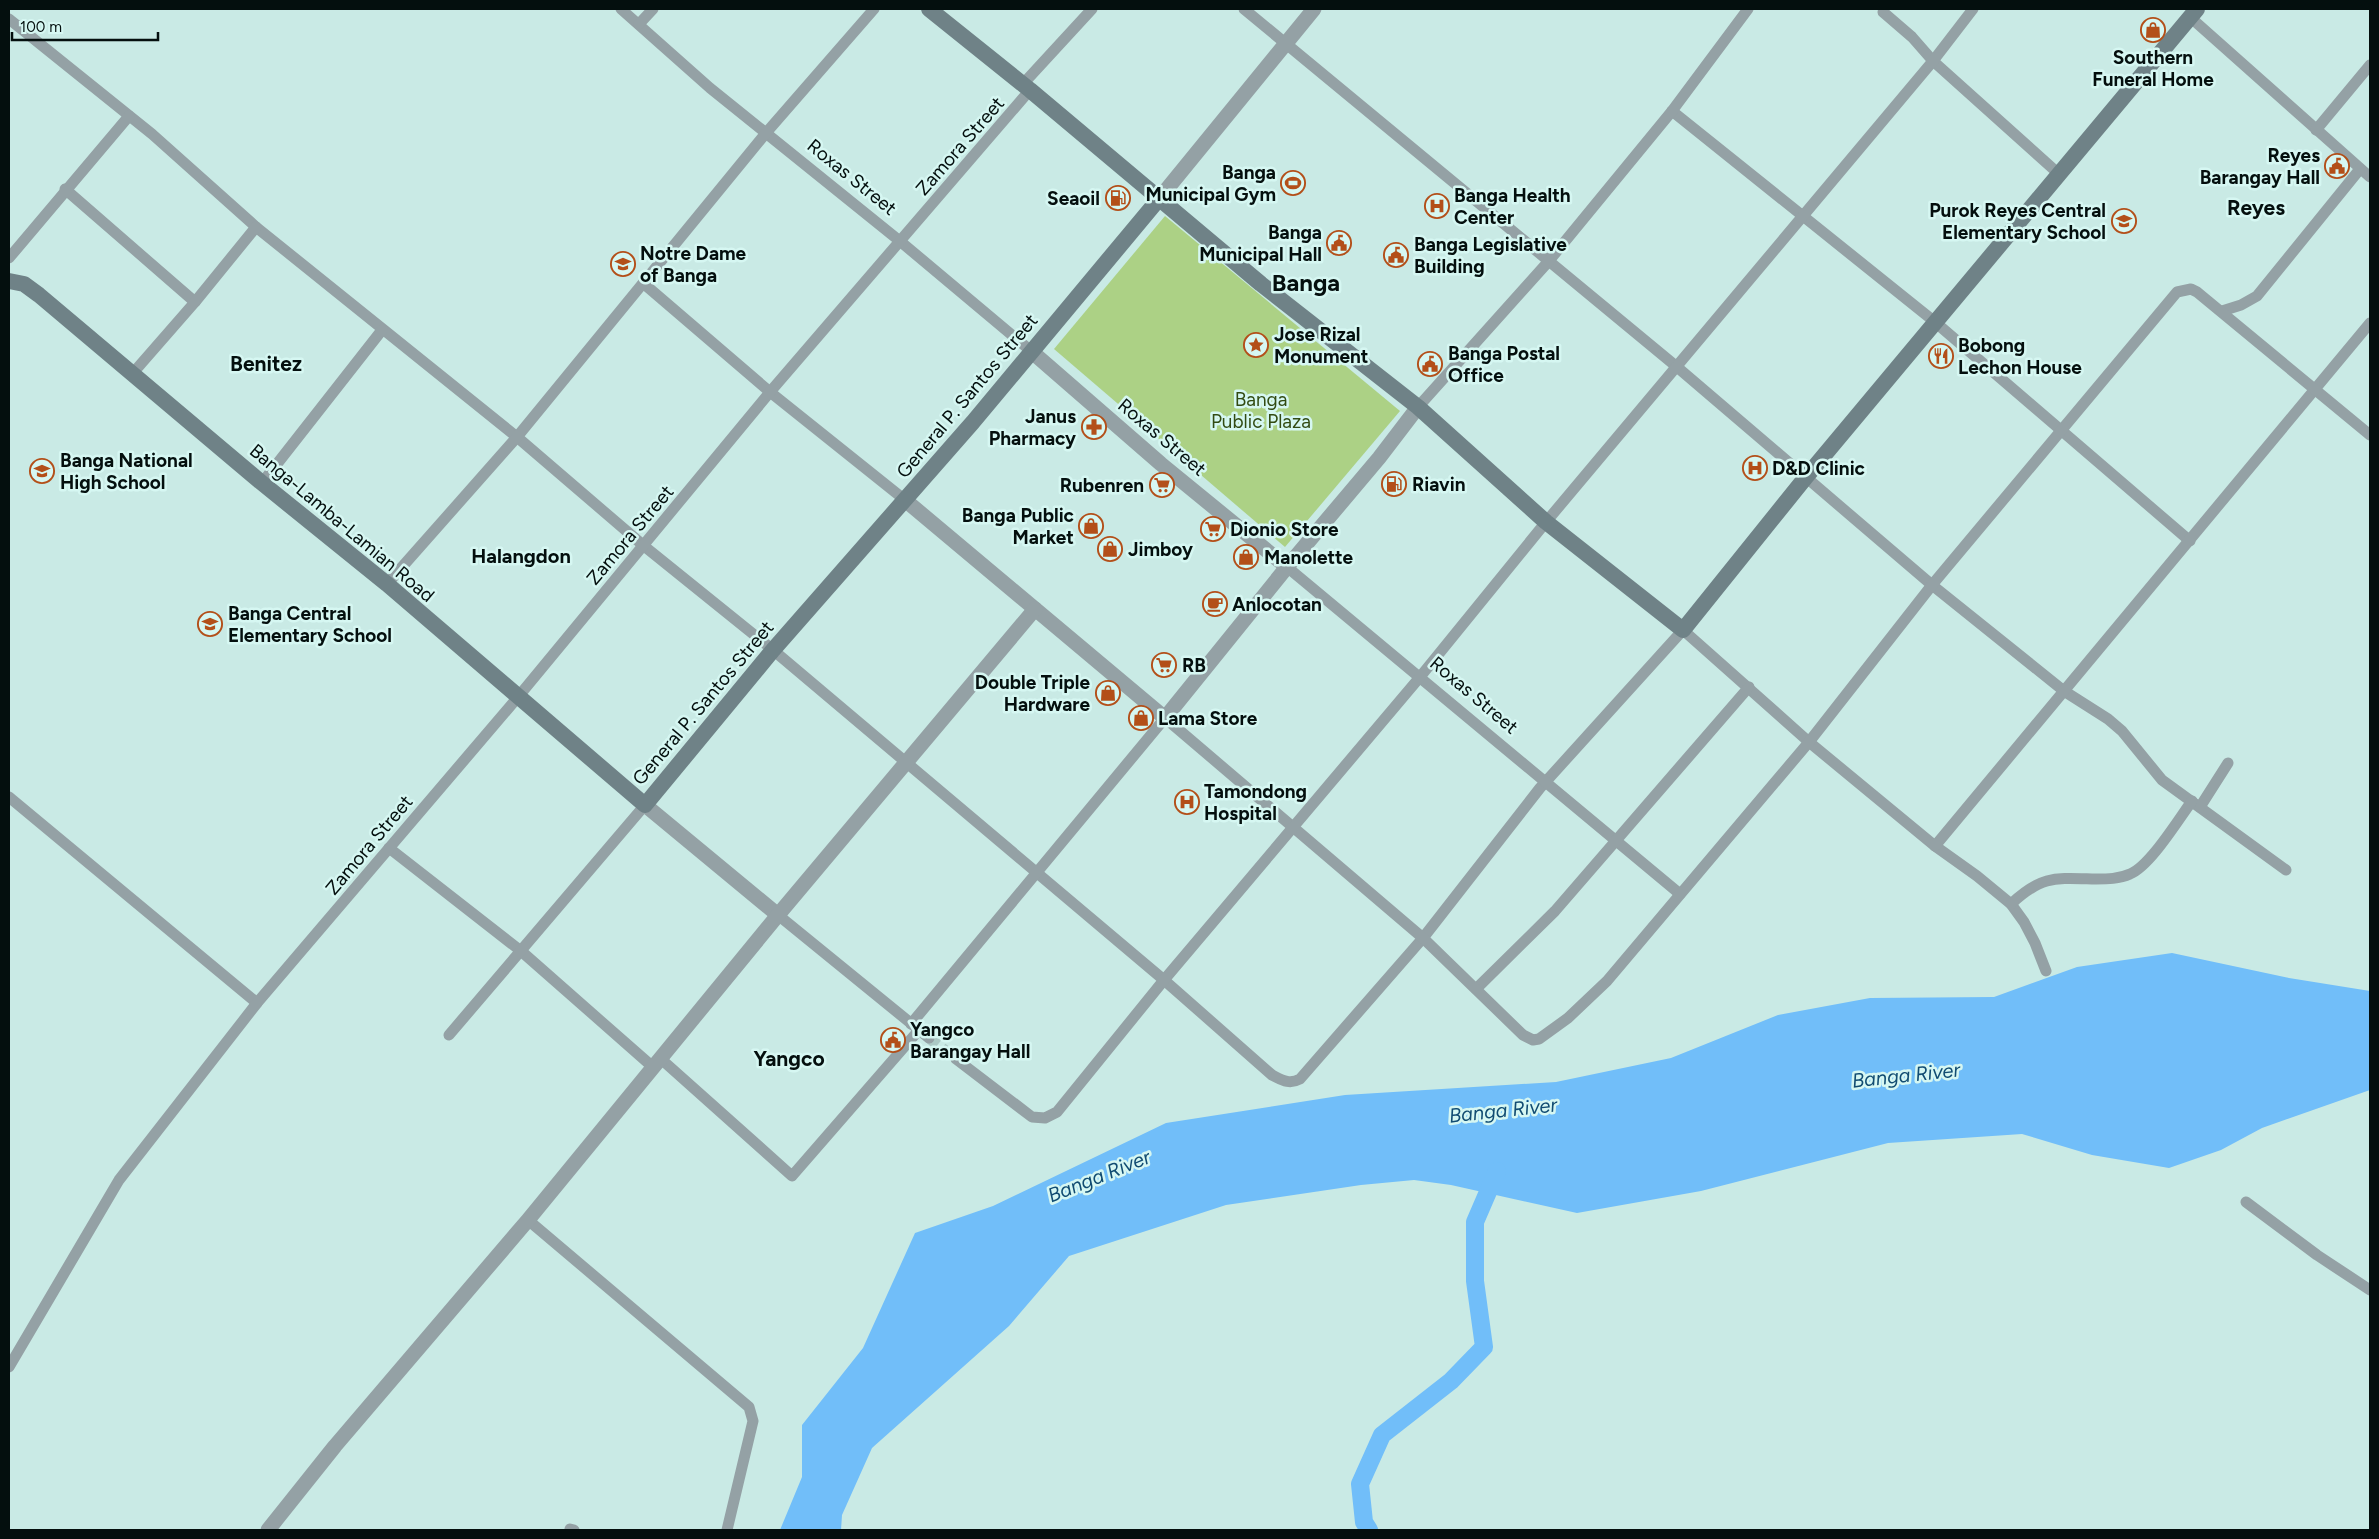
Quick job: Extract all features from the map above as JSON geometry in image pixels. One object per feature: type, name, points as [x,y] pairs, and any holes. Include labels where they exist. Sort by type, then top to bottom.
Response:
[{"type":"main road","points":[[928,9],[1027,87],[1158,200],[1418,407],[1546,522],[1683,630],[1806,477],[2060,175],[2193,13]]},
{"type":"main road","name":"General P. Santos Street","points":[[645,805],[773,650],[974,422],[1158,200]]},
{"type":"main road","name":"Banga-Lamba-Lamian Road","points":[[9,281],[30,288],[262,483],[387,584],[645,805]]},
{"type":"street","name":"Roxas Street","points":[[621,9],[710,88],[901,242],[1031,351],[1161,464],[1680,894]]},
{"type":"street","points":[[639,24],[652,9]]},
{"type":"street","points":[[387,584],[517,437],[766,133],[874,9]]},
{"type":"street","name":"Zamora Street","points":[[9,1366],[120,1180],[257,1003],[518,697],[770,392],[901,242],[1092,9]]},
{"type":"street","points":[[1244,9],[1442,170],[1548,262],[1676,367],[1932,585],[2064,691],[2108,719],[2122,731],[2162,780],[2286,870]]},
{"type":"street","name":"General P. Santos Street","points":[[1158,200],[1314,9]]},
{"type":"street","points":[[389,848],[521,951],[792,1176],[1287,567],[1379,458],[1418,407],[1548,262],[1672,111],[1748,9]]},
{"type":"street","points":[[956,1059],[1024,1112],[1038,1119],[1051,1116],[1089,1074],[1164,980],[1294,829],[1546,522],[1933,61],[1973,9]]},
{"type":"street","points":[[1884,12],[1933,61],[2060,175]]},
{"type":"street","points":[[2193,13],[2316,130],[2370,177]]},
{"type":"street","points":[[9,19],[129,116],[256,227],[517,437],[644,546],[773,650],[1164,980],[1272,1075],[1284,1081],[1293,1083],[1300,1079],[1423,938],[1536,792],[1683,630],[1809,742],[1936,846],[2011,904],[2035,943],[2046,971]]},
{"type":"street","points":[[2316,130],[2370,65]]},
{"type":"street","points":[[1672,111],[1936,322],[2190,541]]},
{"type":"street","points":[[9,258],[65,189],[129,116]]},
{"type":"street","points":[[2222,311],[2242,305],[2257,296],[2360,169]]},
{"type":"street","points":[[65,189],[196,302]]},
{"type":"street","points":[[133,373],[196,302],[256,227]]},
{"type":"street","points":[[643,283],[770,392],[905,500],[1165,718],[1423,938],[1527,1039],[1533,1040],[1544,1037],[1568,1018],[1606,981],[1809,742],[1932,585],[2177,292],[2191,289],[2222,311],[2370,435]]},
{"type":"street","points":[[1936,846],[2370,323]]},
{"type":"street","points":[[262,483],[382,330]]},
{"type":"street","points":[[268,1530],[335,1446],[528,1220],[778,915],[1035,609]]},
{"type":"street","points":[[1476,989],[1555,911],[1749,688]]},
{"type":"street","points":[[2011,904],[2022,893],[2042,881],[2053,878],[2110,879],[2130,875],[2137,870],[2196,804],[2228,763]]},
{"type":"street","points":[[9,797],[257,1003]]},
{"type":"street","points":[[449,1035],[645,805],[929,1038]]},
{"type":"street","points":[[2246,1202],[2317,1255],[2370,1290]]},
{"type":"street","points":[[528,1220],[749,1407],[753,1421],[727,1530]]},
{"type":"green space","name":"Banga Public Plaza","points":[[1165,216],[1400,411],[1285,547],[1054,349]]},
{"type":"water","name":"Banga River","points":[[2172,953],[2289,978],[2370,991],[2370,1090],[2262,1128],[2221,1150],[2169,1168],[2092,1155],[2022,1134],[1888,1143],[1701,1191],[1577,1213],[1451,1185],[1414,1180],[1361,1185],[1226,1205],[1069,1256],[1009,1326],[872,1448],[842,1515],[841,1530],[780,1530],[802,1477],[802,1425],[863,1348],[915,1233],[993,1206],[1166,1123],[1345,1095],[1556,1082],[1671,1058],[1778,1015],[1870,998],[1994,997],[2077,967]]},
{"type":"waterway","points":[[1369,1530],[1364,1522],[1360,1484],[1382,1435],[1451,1381],[1484,1347],[1475,1281],[1475,1222],[1497,1171]]},
{"type":"tunnel","points":[[929,1038],[956,1059]]},
{"type":"place","name":"Southern Funeral Home","points":[[2153,30]]},
{"type":"place","name":"Reyes Barangay Hall","points":[[2337,166]]},
{"type":"place","name":"Banga Municipal Gym","points":[[1293,183]]},
{"type":"place","name":"Seaoil","points":[[1118,198]]},
{"type":"place","name":"Banga Health Center","points":[[1437,206]]},
{"type":"place","name":"Purok Reyes Central Elementary School","points":[[2124,221]]},
{"type":"place","name":"Banga Municipal Hall","points":[[1339,243]]},
{"type":"place","name":"Banga Legislative Building","points":[[1396,255]]},
{"type":"place","name":"Notre Dame of Banga","points":[[623,264]]},
{"type":"place","name":"Jose Rizal Monument","points":[[1256,345]]},
{"type":"place","name":"Bobong Lechon House","points":[[1941,356]]},
{"type":"place","name":"Banga Postal Office","points":[[1430,364]]},
{"type":"place","name":"Janus Pharmacy","points":[[1094,427]]},
{"type":"place","name":"D&D Clinic","points":[[1755,468]]},
{"type":"place","name":"Banga National High School","points":[[42,471]]},
{"type":"place","name":"Riavin","points":[[1394,484]]},
{"type":"place","name":"Rubenren","points":[[1162,485]]},
{"type":"place","name":"Banga Public Market","points":[[1091,526]]},
{"type":"place","name":"Dionio Store","points":[[1213,529]]},
{"type":"place","name":"Jimboy","points":[[1110,549]]},
{"type":"place","name":"Manolette","points":[[1246,557]]},
{"type":"place","name":"Anlocotan","points":[[1215,604]]},
{"type":"place","name":"Banga Central Elementary School","points":[[210,624]]},
{"type":"place","name":"RB","points":[[1164,665]]},
{"type":"place","name":"Double Triple Hardware","points":[[1108,693]]},
{"type":"place","name":"Lama Store","points":[[1141,718]]},
{"type":"place","name":"Tamondong Hospital","points":[[1187,802]]},
{"type":"place","name":"Yangco Barangay Hall","points":[[893,1040]]},
{"type":"district","name":"Reyes","points":[[2256,207]]},
{"type":"district","name":"Banga","points":[[1306,282]]},
{"type":"district","name":"Benitez","points":[[266,363]]},
{"type":"district","name":"Halangdon","points":[[521,556]]},
{"type":"district","name":"Yangco","points":[[789,1058]]}]
